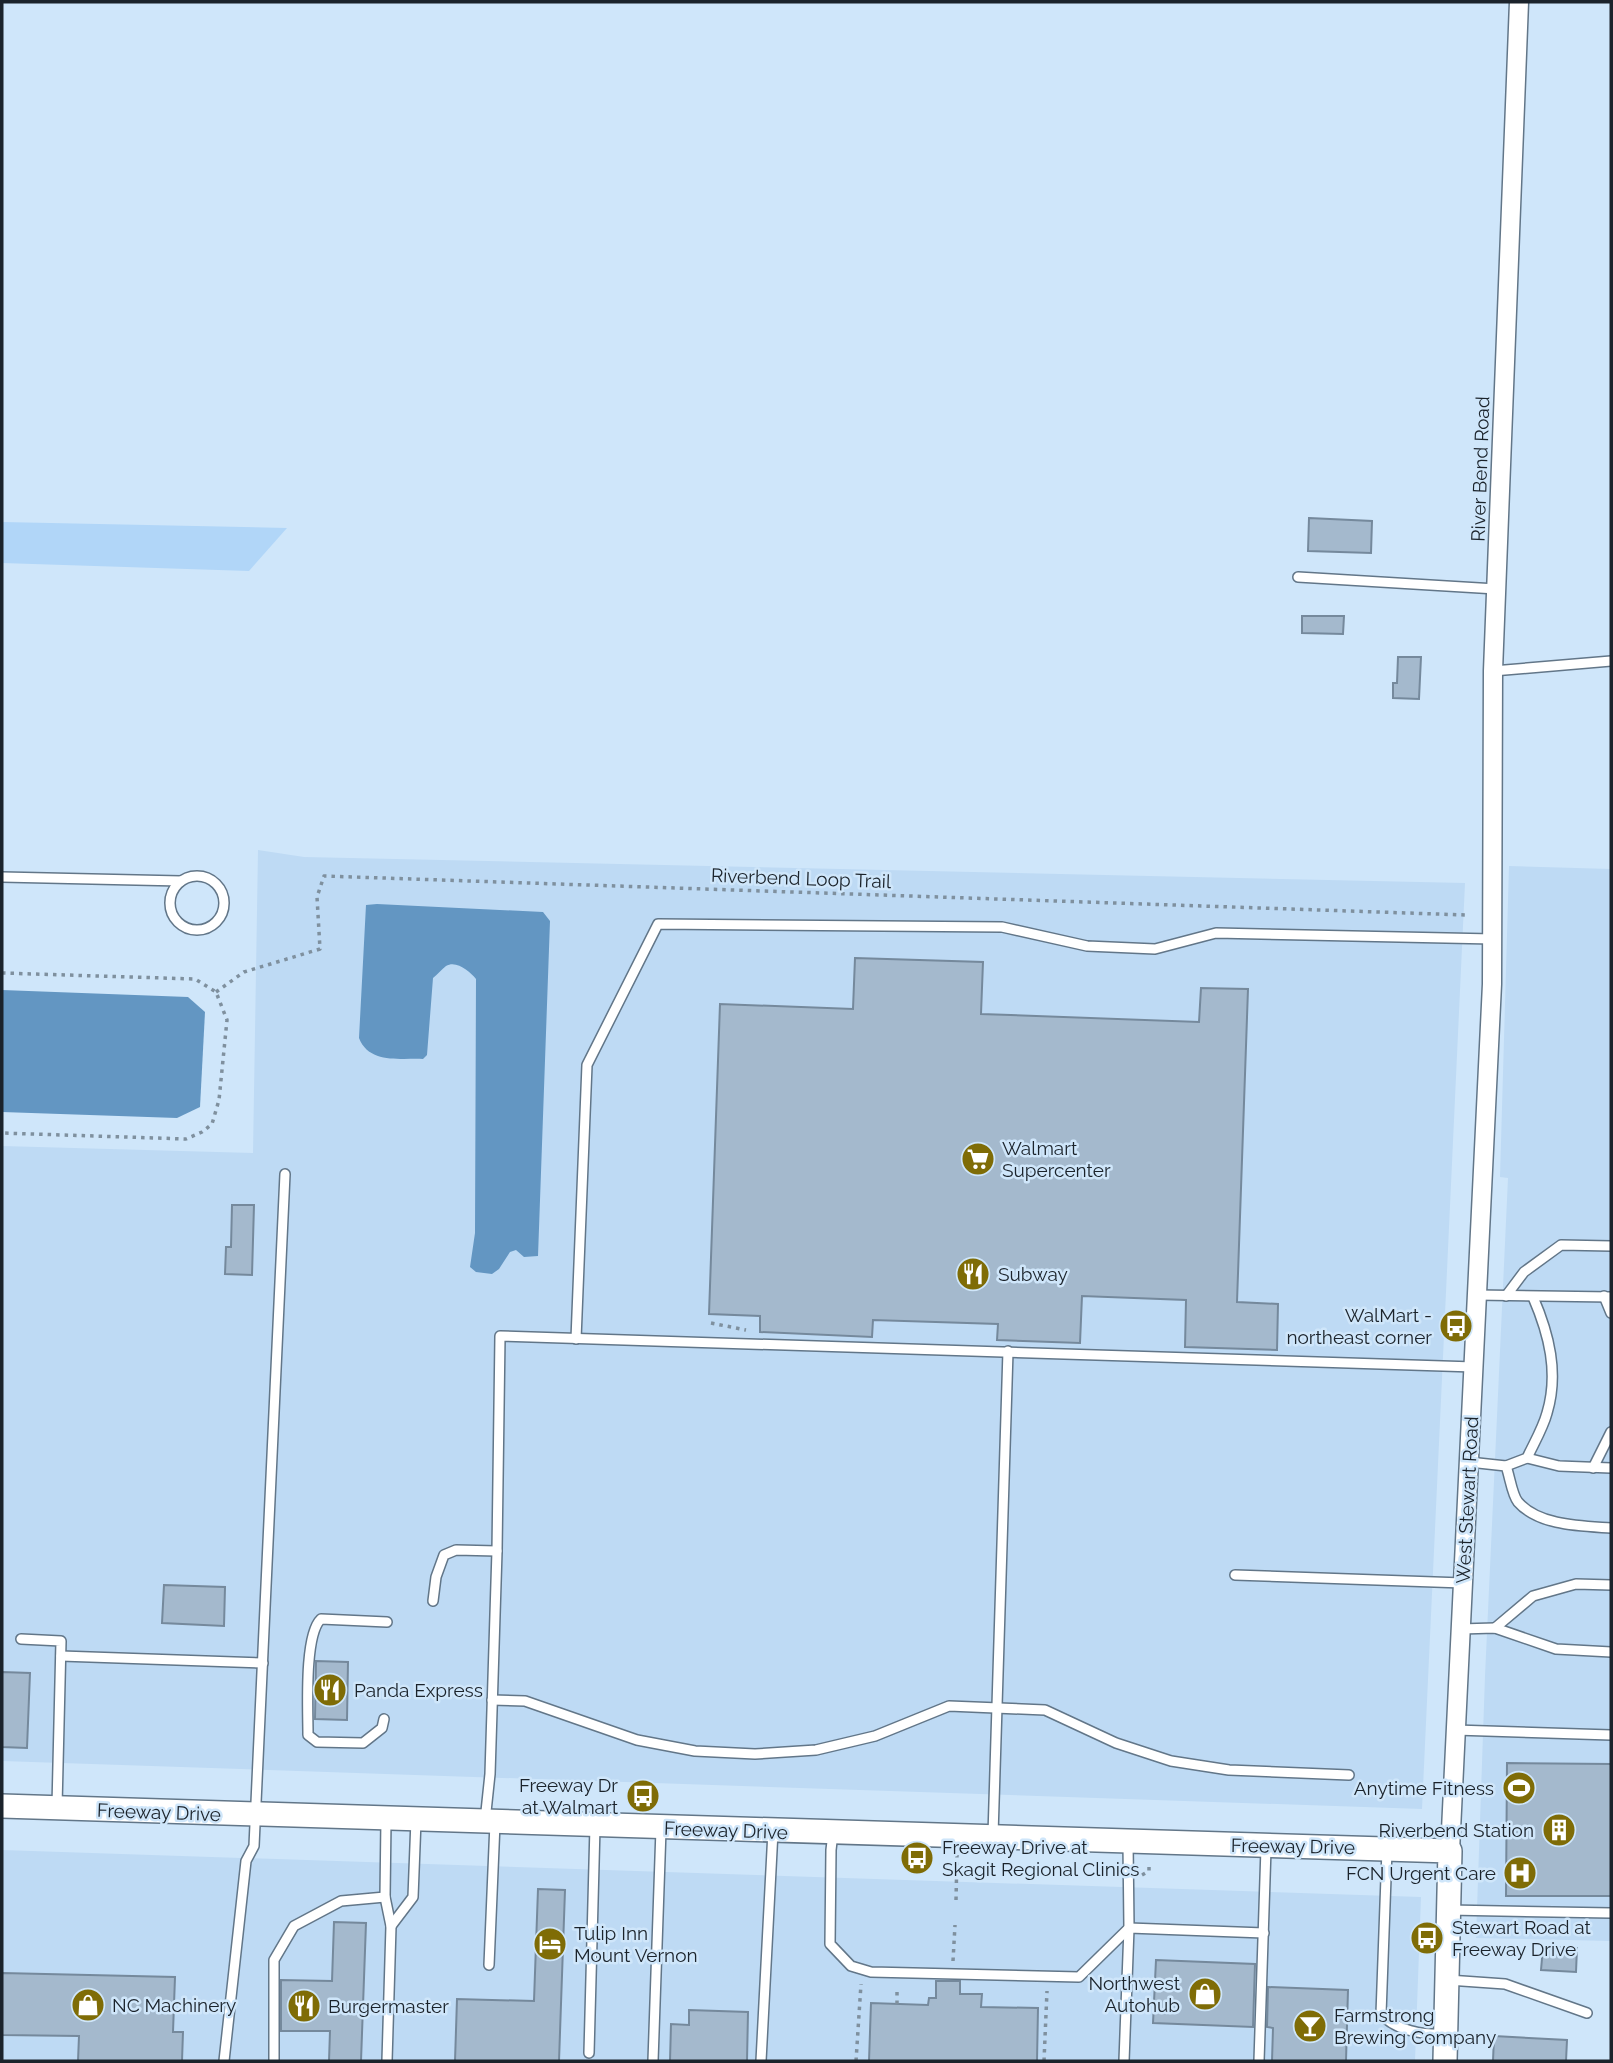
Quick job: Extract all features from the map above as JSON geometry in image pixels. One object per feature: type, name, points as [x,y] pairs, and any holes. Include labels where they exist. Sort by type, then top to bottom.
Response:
[{"type":"street","name":"River Bend Road","points":[[1493,939],[1493,671],[1519,2]]},
{"type":"street","name":"West Stewart Road","points":[[1445,2061],[1455,1730],[1493,939]]},
{"type":"street","name":"Freeway Drive","points":[[2,1806],[416,1821],[1450,1851]]},
{"type":"lane","points":[[1298,577],[1496,589]]},
{"type":"lane","points":[[1493,671],[1611,662]]},
{"type":"lane","points":[[2,877],[181,881],[198,876],[206,877],[219,888],[224,904],[222,913],[212,926],[196,931],[187,929],[174,918],[171,894],[181,881]]},
{"type":"lane","points":[[576,1339],[587,1065],[658,924],[1002,927],[1087,946],[1154,949],[1216,933],[1493,939]]},
{"type":"lane","points":[[224,2061],[246,1861],[254,1846],[285,1174]]},
{"type":"lane","points":[[1506,1296],[1524,1272],[1561,1245],[1611,1246]]},
{"type":"lane","points":[[1477,1295],[1608,1297],[1611,1313]]},
{"type":"lane","points":[[1527,1458],[1547,1413],[1552,1383],[1552,1350],[1534,1297]]},
{"type":"lane","points":[[489,1965],[490,1774],[500,1336],[1008,1350],[1474,1367]]},
{"type":"lane","points":[[993,1838],[1008,1350]]},
{"type":"lane","points":[[1592,1468],[1611,1432]]},
{"type":"lane","points":[[1469,1462],[1506,1466],[1527,1458],[1559,1466],[1611,1468]]},
{"type":"lane","points":[[1506,1466],[1517,1501],[1536,1516],[1611,1528]]},
{"type":"lane","points":[[433,1601],[436,1577],[444,1555],[456,1550],[497,1551]]},
{"type":"lane","points":[[1235,1575],[1463,1583]]},
{"type":"lane","points":[[1495,1628],[1533,1596],[1576,1584],[1611,1585]]},
{"type":"lane","points":[[384,1719],[382,1728],[363,1743],[317,1742],[307,1735],[310,1643],[314,1625],[321,1619],[387,1622]]},
{"type":"lane","points":[[1460,1629],[1495,1628],[1556,1649],[1611,1652]]},
{"type":"lane","points":[[21,1639],[61,1641],[57,1808]]},
{"type":"lane","points":[[61,1656],[263,1663]]},
{"type":"lane","points":[[492,1700],[525,1700],[637,1740],[695,1751],[755,1754],[816,1751],[875,1736],[949,1706],[1045,1710],[1116,1743],[1171,1761],[1229,1770],[1349,1775]]},
{"type":"lane","points":[[1455,1730],[1611,1735]]},
{"type":"lane","points":[[387,1820],[385,1897],[391,1926],[387,2061]]},
{"type":"lane","points":[[391,1926],[413,1897],[416,1821]]},
{"type":"lane","points":[[589,2053],[595,1826]]},
{"type":"lane","points":[[653,2061],[661,1828]]},
{"type":"lane","points":[[761,2061],[773,1831]]},
{"type":"lane","points":[[833,1833],[831,1944],[852,1966],[871,1972],[1079,1977],[1129,1928],[1264,1933]]},
{"type":"lane","points":[[1124,2061],[1129,1928],[1128,1842]]},
{"type":"lane","points":[[1259,2061],[1266,1846]]},
{"type":"lane","points":[[1387,1849],[1381,2014],[1390,2023],[1428,2035],[1446,2034]]},
{"type":"lane","points":[[274,2061],[274,1960],[294,1926],[341,1901],[385,1897]]},
{"type":"lane","points":[[1448,1910],[1611,1913]]},
{"type":"lane","points":[[1446,1980],[1505,1983],[1587,2012]]},
{"type":"path","name":"Riverbend Loop Trail","points":[[216,992],[244,972],[320,949],[317,897],[324,876],[1466,915]]},
{"type":"path","points":[[2,973],[195,979],[216,992],[227,1025],[219,1100],[212,1124],[202,1132],[186,1139],[2,1133]]},
{"type":"path","points":[[956,1900],[957,1855]]},
{"type":"path","points":[[953,1962],[955,1925]]},
{"type":"path","points":[[856,2061],[859,1984],[870,1987]]},
{"type":"path","points":[[897,1987],[897,2004]]},
{"type":"path","points":[[1044,2061],[1047,1991],[1056,1991]]},
{"type":"shaded area","points":[[2,522],[287,528],[249,571],[2,563]]},
{"type":"shaded area","points":[[258,850],[304,857],[1465,883],[1422,1809],[2,1761],[2,1146],[253,1153]]},
{"type":"shaded area","points":[[1509,866],[1611,869],[1611,1941],[1476,1938],[1508,1178],[1500,1177]]},
{"type":"shaded area","points":[[366,905],[543,912],[550,921],[538,1256],[524,1257],[516,1250],[510,1252],[499,1269],[492,1274],[476,1272],[470,1267],[475,1233],[476,979],[467,970],[454,965],[446,966],[433,978],[427,1055],[423,1059],[386,1058],[370,1052],[359,1038]]},
{"type":"shaded area","points":[[2,990],[188,997],[205,1012],[200,1107],[177,1118],[2,1112]]},
{"type":"shaded area","points":[[2,1850],[1421,1897],[1415,2061],[2,2061]]},
{"type":"building","points":[[1309,518],[1372,521],[1371,553],[1308,551]]},
{"type":"building","points":[[1302,616],[1344,616],[1343,634],[1302,633]]},
{"type":"building","points":[[1398,657],[1421,657],[1419,699],[1393,698],[1393,683],[1397,683]]},
{"type":"building","name":"Walmart Supercenter","points":[[855,958],[983,962],[981,1014],[1199,1022],[1201,988],[1248,989],[1237,1302],[1278,1304],[1277,1350],[1185,1347],[1186,1300],[1082,1296],[1080,1343],[997,1340],[998,1324],[873,1320],[872,1337],[760,1332],[760,1316],[709,1314],[720,1004],[853,1009]]},
{"type":"building","points":[[232,1205],[254,1205],[252,1275],[225,1274],[226,1247],[231,1247]]},
{"type":"building","points":[[164,1585],[225,1587],[224,1626],[162,1623]]},
{"type":"building","name":"Panda Express","points":[[316,1661],[348,1662],[347,1720],[315,1719]]},
{"type":"building","points":[[2,1672],[30,1673],[27,1748],[2,1747]]},
{"type":"building","name":"Riverbend Station","points":[[1507,1763],[1611,1764],[1611,1896],[1506,1896]]},
{"type":"building","points":[[538,1889],[565,1890],[559,2061],[455,2061],[457,1999],[534,2001]]},
{"type":"building","points":[[334,1922],[366,1923],[361,2061],[329,2061],[330,2031],[281,2031],[281,1980],[332,1981]]},
{"type":"building","points":[[1543,1947],[1577,1948],[1576,1972],[1541,1970]]},
{"type":"building","name":"Northwest Autohub","points":[[1156,1960],[1255,1964],[1253,2027],[1153,2023]]},
{"type":"building","name":"NC Machinery","points":[[2,1973],[175,1977],[173,2032],[183,2032],[182,2061],[78,2061],[79,2036],[2,2035]]},
{"type":"building","points":[[936,1981],[960,1981],[960,1994],[982,1994],[981,2007],[1038,2008],[1037,2061],[869,2061],[871,2003],[928,2005],[929,1998],[936,1998]]},
{"type":"building","name":"Farmstrong Brewing Company","points":[[1268,1987],[1348,1990],[1346,2061],[1272,2061],[1273,2028],[1267,2027]]},
{"type":"building","points":[[689,2010],[748,2012],[747,2061],[670,2061],[671,2024],[689,2025]]},
{"type":"building","points":[[1494,2036],[1567,2040],[1566,2061],[1493,2061]]},
{"type":"place","name":"Walmart Supercenter","points":[[978,1159]]},
{"type":"place","name":"Subway","points":[[973,1274]]},
{"type":"place","name":"WalMart - northeast corner","points":[[1456,1326]]},
{"type":"place","name":"Panda Express","points":[[330,1690]]},
{"type":"place","name":"Anytime Fitness","points":[[1519,1788]]},
{"type":"place","name":"Freeway Dr at Walmart","points":[[643,1796]]},
{"type":"place","name":"Riverbend Station","points":[[1559,1830]]},
{"type":"place","name":"Freeway Drive at Skagit Regional Clinics","points":[[917,1858]]},
{"type":"place","name":"FCN Urgent Care","points":[[1520,1873]]},
{"type":"place","name":"Stewart Road at Freeway Drive","points":[[1427,1938]]},
{"type":"place","name":"Tulip Inn Mount Vernon","points":[[550,1944]]},
{"type":"place","name":"Northwest Autohub","points":[[1205,1994]]},
{"type":"place","name":"NC Machinery","points":[[88,2005]]},
{"type":"place","name":"Burgermaster","points":[[304,2006]]},
{"type":"place","name":"Farmstrong Brewing Company","points":[[1310,2026]]}]
